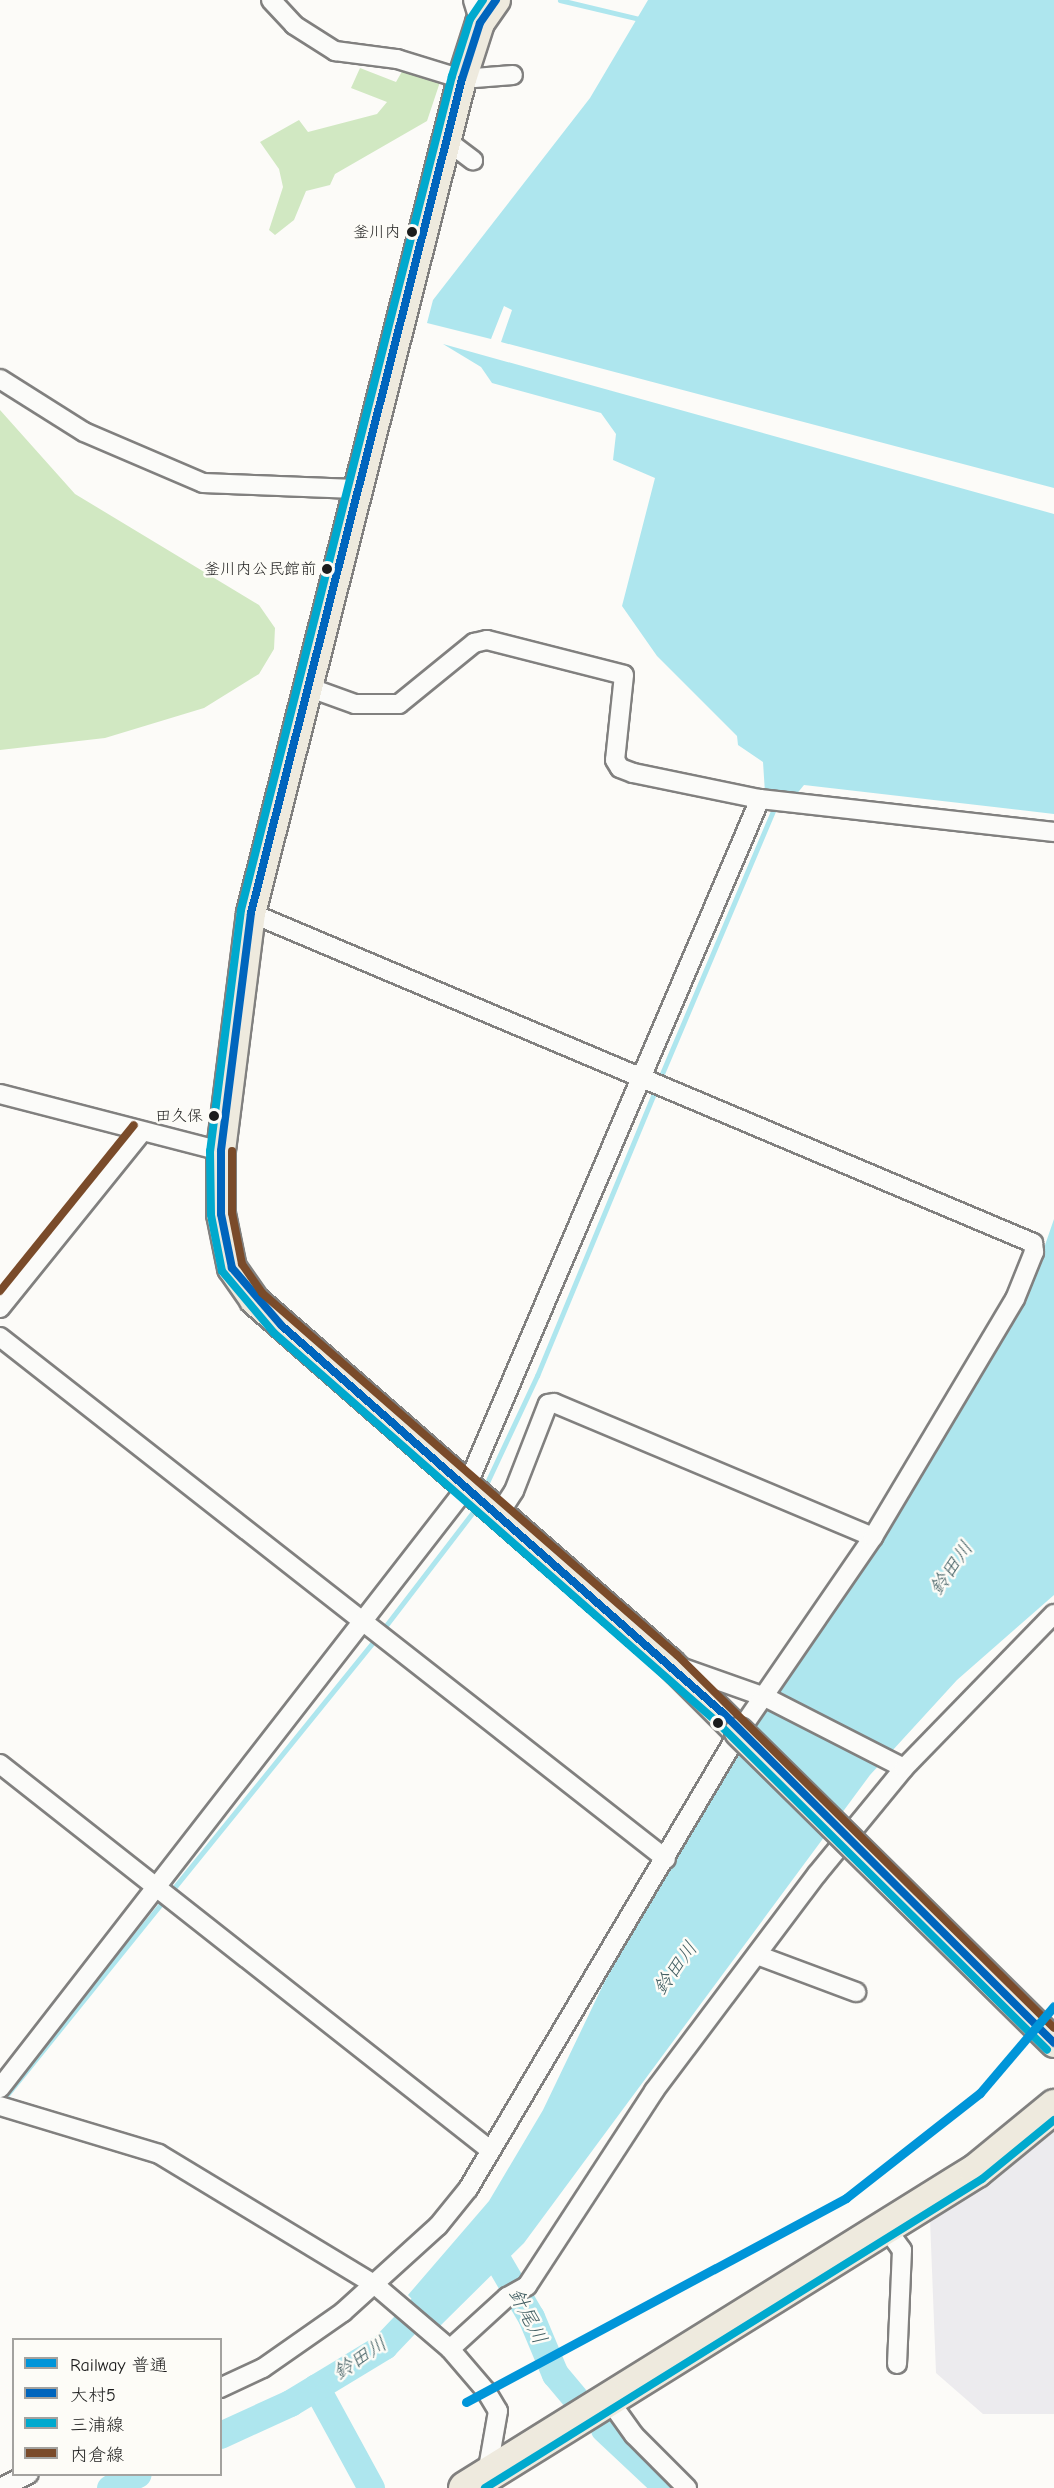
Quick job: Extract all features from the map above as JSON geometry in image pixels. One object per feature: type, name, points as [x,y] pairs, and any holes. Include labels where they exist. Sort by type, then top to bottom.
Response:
[{"type":"highway","points":[[480,2484],[609,2400],[976,2170],[1054,2106]]},
{"type":"main road","points":[[496,0],[477,11],[462,79],[305,686],[251,914],[221,1151],[221,1214],[232,1268],[254,1300],[670,1664],[1054,2043]]},
{"type":"street","points":[[271,0],[294,25],[335,51],[397,59],[462,79],[513,75]]},
{"type":"street","points":[[446,140],[473,160]]},
{"type":"street","points":[[0,379],[84,432],[194,480],[355,489]]},
{"type":"street","points":[[305,686],[355,704],[399,704],[474,643],[487,640],[612,668],[624,675],[615,759],[620,768],[762,798],[1054,832]]},
{"type":"street","points":[[481,1499],[646,1078],[762,798]]},
{"type":"street","points":[[222,2387],[311,2337],[376,2286],[438,2226],[490,2150],[666,1859],[739,1732],[769,1699],[873,1537],[1015,1299],[1033,1243],[670,1087],[251,914]]},
{"type":"street","points":[[0,1094],[221,1151]]},
{"type":"street","points":[[0,1308],[142,1132]]},
{"type":"street","points":[[0,1337],[666,1859]]},
{"type":"street","points":[[0,2088],[164,1893],[367,1623],[481,1499],[548,1404],[554,1403],[873,1537]]},
{"type":"street","points":[[448,2347],[507,2297],[527,2286],[654,2091],[897,1765],[1054,1614]]},
{"type":"street","points":[[670,1664],[769,1699],[897,1765]]},
{"type":"street","points":[[0,1764],[490,2150]]},
{"type":"street","points":[[757,1955],[856,1992]]},
{"type":"street","points":[[5,2108],[159,2154],[376,2286],[448,2347],[498,2411],[480,2484]]},
{"type":"street","points":[[886,2228],[902,2250],[907,2303],[897,2364]]},
{"type":"street","points":[[609,2400],[634,2435],[687,2488]]},
{"type":"street","points":[[0,2488],[27,2476]]},
{"type":"shaded area","points":[[1054,2127],[1054,2414],[983,2414],[936,2373],[930,2219]]},
{"type":"green space","points":[[360,68],[396,82],[404,68],[440,82],[427,121],[335,174],[330,185],[306,191],[294,220],[275,235],[269,230],[283,187],[279,169],[260,142],[299,120],[308,132],[377,114],[387,102],[351,88]]},
{"type":"green space","points":[[0,410],[75,494],[259,605],[275,628],[274,649],[259,674],[204,708],[105,738],[0,750]]},
{"type":"water","points":[[648,0],[1054,0],[1054,488],[501,342],[512,310],[504,306],[491,339],[427,323],[433,300],[590,98]]},
{"type":"water","points":[[443,344],[1054,514],[1054,814],[804,785],[795,796],[765,793],[763,762],[738,745],[737,736],[657,656],[622,606],[655,478],[613,460],[616,434],[601,413],[492,383],[481,367]]},
{"type":"water","points":[[1054,1219],[1054,1595],[957,1680],[870,1775],[524,2243],[439,2327],[408,2295],[489,2201],[543,2110],[604,1983],[735,1754],[955,1419],[1033,1280]]},
{"type":"waterway","points":[[560,0],[640,19]]},
{"type":"waterway","points":[[659,1081],[776,804]]},
{"type":"waterway","points":[[484,1489],[537,1376],[656,1089]]},
{"type":"waterway","points":[[381,1632],[476,1508]]},
{"type":"waterway","points":[[170,1893],[376,1639]]},
{"type":"waterway","points":[[2,2101],[164,1900]]},
{"type":"waterway","name":"針尾川","points":[[483,2235],[531,2317],[555,2374],[574,2397]]},
{"type":"waterway","name":"鈴田川","points":[[222,2434],[290,2403],[384,2346],[445,2282]]},
{"type":"waterway","points":[[316,2387],[371,2488]]},
{"type":"waterway","name":"針尾川","points":[[604,2429],[667,2488]]},
{"type":"waterway","name":"鈴田川","points":[[110,2488],[134,2476]]},
{"type":"rail line","name":"普通","points":[[466,2402],[846,2198],[980,2093],[1054,2006]]},
{"type":"transit line","name":"三浦線","points":[[483,0],[470,19],[452,76],[241,910],[210,1151],[211,1215],[222,1271],[274,1333],[717,1722],[1047,2050]]},
{"type":"transit line","name":"大村5","points":[[496,0],[480,23],[462,79],[251,913],[221,1151],[221,1214],[232,1268],[281,1325],[724,1714],[1054,2043]]},
{"type":"transit line","name":"内倉線","points":[[0,1291],[134,1125]]},
{"type":"transit line","name":"内倉線","points":[[232,1151],[232,1213],[242,1264],[262,1293],[677,1655],[1054,2028]]},
{"type":"transit line","name":"三浦線","points":[[485,2488],[982,2179],[1054,2120]]},
{"type":"place","name":"釜川内","points":[[412,232]]},
{"type":"place","name":"釜川内公民館前","points":[[327,569]]},
{"type":"place","name":"田久保","points":[[214,1116]]}]
